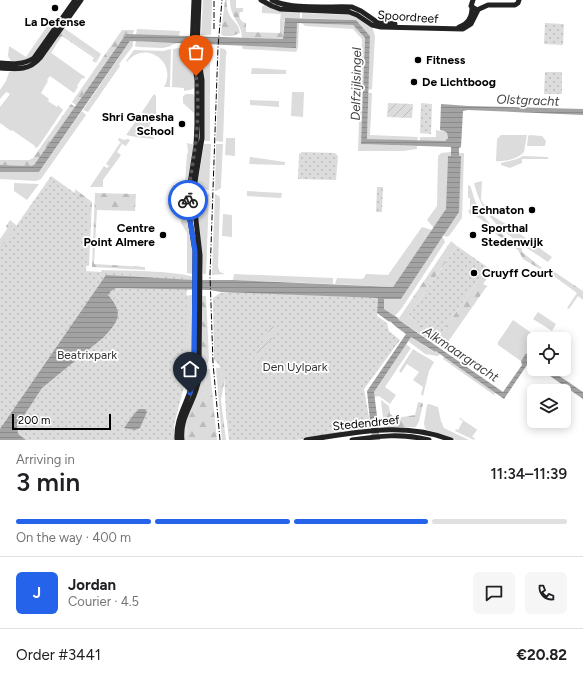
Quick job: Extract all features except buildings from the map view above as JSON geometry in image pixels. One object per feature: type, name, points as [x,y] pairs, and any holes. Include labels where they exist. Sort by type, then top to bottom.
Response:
[{"type":"main road","points":[[0,68],[21,69],[29,67],[35,63],[75,0]]},
{"type":"main road","points":[[63,21],[81,0]]},
{"type":"main road","points":[[194,0],[195,34]]},
{"type":"main road","points":[[182,440],[183,420],[197,391],[197,269],[188,208],[188,194],[199,146],[202,80],[194,48],[199,0]]},
{"type":"main road","name":"Spoordreef","points":[[261,0],[280,9],[297,7]]},
{"type":"main road","name":"Spoordreef","points":[[272,0],[285,5],[303,8],[354,13],[372,25],[380,27],[459,30],[464,29],[471,24],[478,10]]},
{"type":"main road","points":[[473,0],[471,4],[472,8],[478,10],[488,5],[515,5],[518,3],[518,0]]},
{"type":"main road","name":"Spoordreef","points":[[303,8],[352,7],[380,23],[457,27],[462,26],[469,20],[472,8]]},
{"type":"main road","points":[[0,63],[20,63],[32,60],[59,27]]},
{"type":"main road","points":[[177,440],[179,420],[197,373]]},
{"type":"main road","name":"Stedendreef","points":[[306,440],[382,430],[418,430],[451,440]]},
{"type":"main road","name":"Stedendreef","points":[[352,440],[403,435],[429,440]]},
{"type":"green space","points":[[203,0],[212,0],[211,35],[201,35]]},
{"type":"green space","points":[[225,0],[227,0],[228,12],[237,25],[240,33],[232,36],[223,36],[221,34]]},
{"type":"green space","points":[[230,0],[236,0],[236,8],[243,8],[243,12],[240,12],[239,16],[241,20],[246,23],[246,32],[280,33],[280,20],[284,21],[283,39],[242,38],[240,28],[232,12]]},
{"type":"green space","points":[[265,5],[300,12],[300,18],[285,18],[284,21],[280,20],[281,14],[262,13],[262,6]]},
{"type":"green space","points":[[302,13],[353,15],[373,29],[375,36],[372,89],[368,90],[370,36],[356,20],[302,18]]},
{"type":"green space","points":[[52,19],[56,23],[31,58],[25,61],[11,61],[8,56],[9,46],[26,57]]},
{"type":"green space","points":[[296,23],[299,23],[298,48],[296,52],[243,49],[242,46],[295,47]]},
{"type":"green space","points":[[302,23],[353,25],[365,38],[363,89],[360,89],[362,39],[353,29],[305,26]]},
{"type":"green space","points":[[545,23],[564,24],[563,45],[544,44]]},
{"type":"green space","points":[[64,28],[74,35],[73,37],[65,32],[63,34],[97,58],[95,62],[92,61],[94,58],[62,36],[50,55],[40,67],[34,72],[21,75],[21,71],[26,70]]},
{"type":"green space","points":[[137,29],[180,31],[179,37],[136,35]]},
{"type":"green space","points":[[122,30],[134,30],[133,34],[126,34],[76,105],[72,102]]},
{"type":"green space","points":[[65,31],[73,37],[74,35],[101,54],[96,63],[97,58],[63,34]]},
{"type":"green space","points":[[130,41],[133,41],[133,46],[119,64],[120,66],[88,112],[83,110]]},
{"type":"green space","points":[[136,41],[179,43],[163,48],[138,47],[135,46]]},
{"type":"green space","points":[[190,46],[194,88],[184,91],[184,88],[172,87],[173,49]]},
{"type":"green space","points":[[200,47],[210,47],[210,141],[204,141]]},
{"type":"green space","points":[[220,48],[225,49],[227,53],[223,142],[216,141]]},
{"type":"green space","points":[[171,49],[170,87],[164,87],[167,78],[167,69],[158,56],[150,53],[142,53],[134,55],[127,62],[126,61],[134,50],[163,51]]},
{"type":"green space","points":[[50,52],[85,77],[84,79],[82,78],[74,93],[50,76],[47,80],[48,81],[41,93],[49,99],[48,101],[57,107],[58,105],[63,110],[38,147],[35,148],[35,146],[0,123],[0,107],[10,94],[6,92],[0,99],[0,90],[6,81],[9,72],[22,71],[22,75],[32,72],[42,64]]},
{"type":"green space","points":[[252,68],[286,70],[286,74],[251,74]]},
{"type":"green space","points":[[545,72],[562,72],[562,94],[544,94]]},
{"type":"green space","points":[[292,92],[304,92],[303,117],[291,116]]},
{"type":"green space","points":[[360,92],[363,92],[362,144],[417,146],[417,149],[403,151],[358,151]]},
{"type":"green space","points":[[368,93],[372,93],[370,135],[418,137],[417,141],[367,139]]},
{"type":"green space","points":[[154,94],[156,96],[156,115],[150,120],[152,122],[149,125],[152,127],[149,131],[152,133],[150,135],[154,139],[126,135],[141,114],[143,114],[142,112]]},
{"type":"green space","points":[[186,94],[193,94],[195,97],[194,139],[194,113],[183,103],[183,96]]},
{"type":"green space","points":[[250,100],[279,101],[279,107],[250,105]]},
{"type":"green space","points":[[388,103],[413,104],[412,118],[387,117]]},
{"type":"green space","points":[[421,103],[432,104],[431,134],[420,133]]},
{"type":"green space","points":[[71,104],[75,107],[34,165],[0,165],[0,160],[29,160],[33,158]]},
{"type":"green space","points":[[82,111],[86,115],[41,179],[36,181],[0,179],[0,171],[39,172]]},
{"type":"green space","points":[[436,130],[446,132],[448,136],[447,140],[443,142],[420,141],[420,137],[436,137]]},
{"type":"green space","points":[[501,135],[527,135],[524,152],[511,160],[496,161],[497,139]]},
{"type":"green space","points":[[529,135],[542,136],[546,141],[545,146],[527,146]]},
{"type":"green space","points":[[119,138],[130,140],[126,146],[118,140]]},
{"type":"green space","points":[[226,138],[235,138],[235,156],[225,155]]},
{"type":"green space","points":[[120,143],[122,144],[117,152],[121,155],[103,180],[103,187],[90,187],[104,166],[107,168],[109,166],[106,164]]},
{"type":"green space","points":[[187,143],[195,145],[188,186],[182,189],[173,189],[173,185],[182,185],[185,183],[188,152]]},
{"type":"green space","points":[[204,144],[211,144],[209,190],[197,187]]},
{"type":"green space","points":[[216,144],[223,144],[221,188],[215,191]]},
{"type":"green space","points":[[302,152],[335,153],[338,156],[336,180],[298,179],[299,154]]},
{"type":"green space","points":[[451,152],[451,156],[448,156],[447,209],[434,228],[427,220],[437,206],[438,156],[441,153]]},
{"type":"green space","points":[[459,153],[464,153],[462,218],[449,236],[446,237],[443,235],[461,156],[459,156]]},
{"type":"green space","points":[[523,156],[548,157],[548,159],[522,159],[522,163],[510,168],[501,165],[501,163]]},
{"type":"green space","points":[[250,157],[285,162],[285,165],[249,164]]},
{"type":"green space","name":"Beatrixpark","points":[[51,176],[90,204],[86,271],[187,278],[185,383],[174,425],[174,440],[0,440],[0,249]]},
{"type":"green space","points":[[482,181],[481,200],[491,215],[552,257],[548,262],[513,238],[493,221],[479,198],[474,183]]},
{"type":"green space","points":[[14,183],[39,184],[27,200],[14,191]]},
{"type":"green space","points":[[470,185],[477,205],[491,226],[492,230],[486,226],[486,223],[472,213],[470,215],[468,210],[470,210],[470,198],[468,198],[468,186]]},
{"type":"green space","points":[[377,187],[383,187],[382,212],[376,212]]},
{"type":"green space","points":[[75,189],[92,202],[89,266],[71,265]]},
{"type":"green space","points":[[247,191],[282,193],[281,198],[247,196]]},
{"type":"green space","points":[[95,193],[136,194],[135,211],[97,210],[94,264],[145,267],[145,270],[92,267]]},
{"type":"green space","points":[[204,194],[209,194],[206,274],[203,274],[196,200],[197,197]]},
{"type":"green space","points":[[215,194],[220,198],[218,267],[220,272],[225,274],[212,275]]},
{"type":"green space","points":[[172,195],[180,195],[186,197],[193,254],[193,274],[187,273],[187,233],[181,223],[181,200],[179,199],[179,196],[173,196],[172,198]]},
{"type":"green space","points":[[223,214],[232,215],[232,237],[222,236]]},
{"type":"green space","points":[[10,220],[17,226],[0,251],[0,239],[7,229],[6,226]]},
{"type":"green space","points":[[491,226],[522,249],[522,252],[542,268],[540,269],[523,259],[518,250],[496,234],[492,230]]},
{"type":"green space","points":[[422,227],[432,230],[393,287],[335,284],[337,278],[361,279],[364,278],[366,274],[388,275]]},
{"type":"green space","points":[[442,237],[445,242],[402,308],[395,316],[384,309],[384,299],[401,299]]},
{"type":"green space","points":[[451,241],[457,246],[408,316],[439,337],[487,267],[493,270],[483,284],[487,286],[443,349],[399,320],[399,318]]},
{"type":"green space","points":[[457,246],[487,267],[439,337],[408,316]]},
{"type":"green space","points":[[102,270],[182,274],[202,280],[95,281]]},
{"type":"green space","points":[[553,271],[583,291],[583,300],[578,296],[569,309],[567,308],[577,293],[551,274]]},
{"type":"green space","points":[[234,274],[333,278],[333,284],[233,280]]},
{"type":"green space","name":"Den Uylpark","points":[[233,292],[378,298],[377,316],[387,323],[389,331],[400,340],[364,389],[371,429],[297,440],[229,440],[224,372],[214,359],[213,298],[220,293]]},
{"type":"green space","points":[[193,295],[192,367],[179,369],[182,296]]},
{"type":"green space","points":[[202,296],[206,296],[208,363],[202,363]]},
{"type":"green space","points":[[538,312],[556,324],[552,331],[533,319]]},
{"type":"green space","points":[[513,320],[530,332],[527,332],[527,354],[521,361],[498,345],[498,342]]},
{"type":"green space","points":[[271,326],[278,327],[259,362],[252,362]]},
{"type":"green space","points":[[411,337],[434,352],[436,351],[440,354],[438,356],[425,354],[408,341]]},
{"type":"green space","points":[[406,344],[411,348],[385,387],[396,395],[390,404],[379,396],[374,397],[374,392]]},
{"type":"green space","points":[[413,349],[434,362],[429,371],[423,396],[421,394],[423,387],[413,380],[419,372],[407,364],[401,373],[399,371]]},
{"type":"green space","points":[[444,357],[495,392],[494,395],[443,359]]},
{"type":"green space","points":[[225,367],[225,378],[221,400],[226,440],[222,440],[216,368]]},
{"type":"green space","points":[[210,369],[210,371],[205,372],[206,391],[187,421],[186,440],[184,440],[186,422],[199,388],[202,370]]},
{"type":"green space","points":[[210,371],[217,440],[186,440],[187,421],[206,391],[205,372]]},
{"type":"green space","points":[[381,400],[389,406],[390,414],[396,418],[415,415],[418,402],[422,403],[419,421],[416,427],[384,428]]},
{"type":"green space","points":[[429,404],[438,407],[444,428],[469,440],[456,440],[425,429],[424,423],[427,405]]},
{"type":"green space","points":[[460,418],[482,433],[477,430],[472,437],[475,438],[474,440],[455,431],[456,429],[458,430],[463,421],[459,419]]},
{"type":"shaded area","points":[[285,18],[356,20],[370,36],[367,139],[445,141],[448,138],[447,133],[440,130],[441,104],[583,109],[583,115],[463,111],[461,147],[459,148],[459,156],[461,156],[459,212],[401,299],[384,299],[384,309],[503,392],[522,365],[521,361],[527,354],[527,365],[504,399],[436,351],[435,352],[411,337],[374,392],[380,440],[372,440],[367,391],[406,334],[377,313],[378,298],[221,292],[210,290],[116,288],[108,295],[113,301],[118,312],[116,321],[104,337],[42,388],[17,426],[18,434],[26,440],[0,440],[0,429],[106,275],[193,280],[234,280],[393,287],[446,209],[448,156],[451,156],[451,147],[361,144],[365,38],[353,25],[297,23],[296,48],[130,41],[39,172],[0,172],[0,165],[34,165],[126,34],[283,39]]},
{"type":"shaded area","points":[[550,376],[559,376],[583,392],[583,399],[571,391],[571,384],[562,384]]},
{"type":"shaded area","points":[[139,409],[145,409],[147,412],[140,428],[135,430],[124,428],[134,414]]},
{"type":"railway","points":[[214,0],[214,29]]},
{"type":"railway","points":[[220,440],[213,363],[210,275],[218,47],[222,0]]},
{"type":"way so far","points":[[188,200],[196,146],[196,76]]},
{"type":"place","name":"La Defense","points":[[55,8]]},
{"type":"place","name":"Fitness","points":[[418,60]]},
{"type":"place","name":"De Lichtboog","points":[[414,82]]},
{"type":"place","name":"Shri Ganesha School","points":[[182,124]]},
{"type":"place","name":"Echnaton","points":[[532,210]]},
{"type":"place","name":"Centre Point Almere","points":[[163,235]]},
{"type":"place","name":"Sporthal Stedenwijk","points":[[473,235]]},
{"type":"place","name":"Cruyff Court","points":[[474,273]]},
{"type":"route","points":[[188,200],[195,251],[194,379],[190,393]]},
{"type":"water label","name":"Delfzijlsingel","points":[[356,84]]},
{"type":"water label","name":"Olstgracht","points":[[528,100]]},
{"type":"water label","name":"Alkmaargracht","points":[[461,354]]}]
